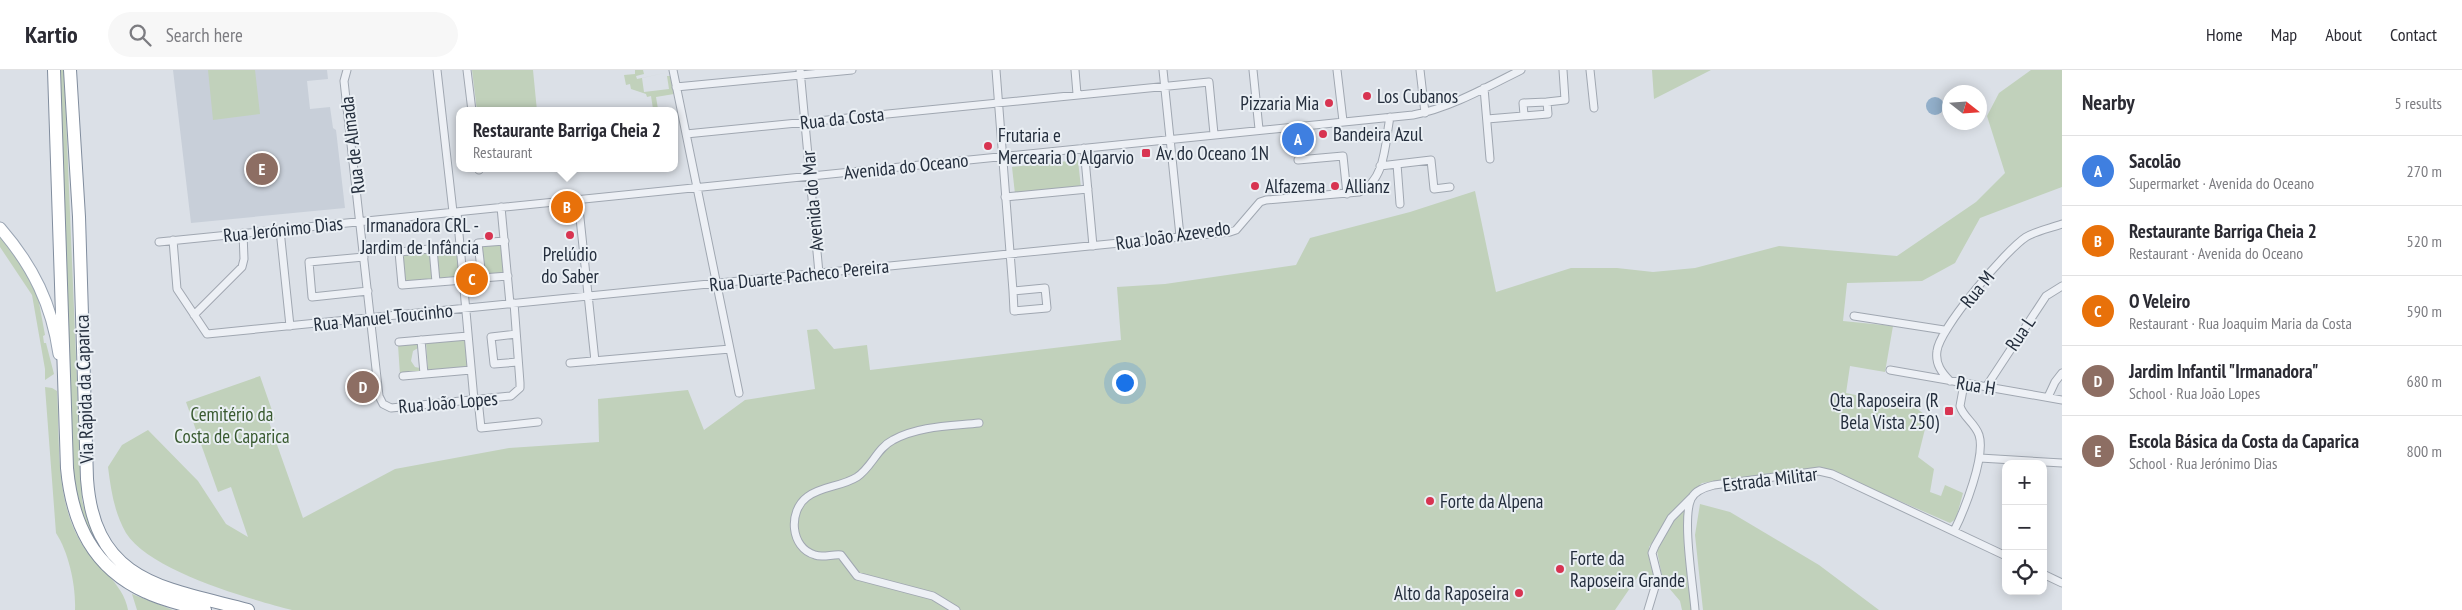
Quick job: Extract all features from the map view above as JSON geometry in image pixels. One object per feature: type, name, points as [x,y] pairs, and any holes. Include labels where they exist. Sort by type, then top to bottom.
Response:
[{"type":"highway","name":"Via Rápida da Caparica","points":[[54,70],[68,468],[71,500],[78,522],[92,547],[106,564],[124,580],[145,592],[205,610]]},
{"type":"highway","name":"Via Rápida da Caparica","points":[[70,70],[78,217],[87,479],[90,508],[107,546],[121,562],[136,574],[165,588],[248,610]]},
{"type":"main road","points":[[0,228],[23,258],[50,311],[61,370],[68,468]]},
{"type":"street","name":"Rua de Almada","points":[[347,70],[344,81],[361,222]]},
{"type":"street","points":[[437,70],[460,246],[471,370],[481,428],[538,422]]},
{"type":"street","points":[[467,70],[472,107]]},
{"type":"street","points":[[673,70],[677,107]]},
{"type":"street","points":[[676,87],[800,73],[852,70]]},
{"type":"street","points":[[996,70],[1012,291],[1014,311],[1047,308],[1045,288],[1012,291]]},
{"type":"street","points":[[1075,70],[1077,94]]},
{"type":"street","points":[[1163,70],[1180,236]]},
{"type":"street","points":[[1253,70],[1259,129]]},
{"type":"street","points":[[1337,70],[1343,121]]},
{"type":"street","points":[[1420,70],[1425,113]]},
{"type":"street","name":"Avenida do Oceano","points":[[455,212],[1425,113],[1521,70]]},
{"type":"street","points":[[1524,116],[1523,103],[1565,100],[1563,70]]},
{"type":"street","points":[[1590,70],[1594,108]]},
{"type":"street","name":"Avenida do Mar","points":[[800,73],[819,273]]},
{"type":"street","name":"Rua da Costa","points":[[686,134],[1208,82],[1214,134]]},
{"type":"street","points":[[1484,88],[1490,159]]},
{"type":"street","points":[[1487,119],[1548,114],[1547,102]]},
{"type":"street","points":[[678,114],[686,134],[739,393]]},
{"type":"street","name":"Rua João Azevedo","points":[[1010,255],[1236,230],[1256,207],[1266,200],[1347,194],[1368,188],[1374,183],[1380,166],[1390,117]]},
{"type":"street","points":[[1084,148],[1093,246]]},
{"type":"street","points":[[1298,160],[1343,156],[1347,194]]},
{"type":"street","points":[[1380,166],[1431,160],[1434,189],[1450,187]]},
{"type":"street","points":[[1397,164],[1400,204]]},
{"type":"street","points":[[1005,197],[1088,189]]},
{"type":"street","points":[[578,199],[595,361]]},
{"type":"street","name":"Rua João Lopes","points":[[361,222],[379,396],[385,406],[393,408],[476,400],[512,396],[520,388],[516,334],[501,207]]},
{"type":"street","name":"Rua Jerónimo Dias","points":[[158,242],[455,212]]},
{"type":"street","name":"Rua M","points":[[1950,381],[1940,371],[1936,351],[1944,330],[2008,252],[2026,237],[2062,224]]},
{"type":"street","points":[[280,230],[290,326]]},
{"type":"street","points":[[173,240],[177,289],[194,315],[242,267],[244,259],[243,234]]},
{"type":"street","points":[[504,241],[478,243],[479,252],[482,278],[508,276]]},
{"type":"street","points":[[460,246],[399,252],[402,286],[463,280]]},
{"type":"street","points":[[433,249],[436,282]]},
{"type":"street","name":"Rua Duarte Pacheco Pereira","points":[[588,296],[1010,255]]},
{"type":"street","points":[[364,257],[309,262],[312,297],[368,291]]},
{"type":"street","name":"Rua L","points":[[1986,387],[2046,296],[2062,286]]},
{"type":"street","name":"Rua Manuel Toucinho","points":[[194,315],[207,334],[588,296]]},
{"type":"street","points":[[1854,316],[1944,330]]},
{"type":"street","points":[[516,334],[491,337],[494,364],[518,362]]},
{"type":"street","points":[[399,342],[468,336]]},
{"type":"street","points":[[421,340],[424,374]]},
{"type":"street","points":[[570,363],[730,349]]},
{"type":"street","points":[[403,376],[471,370]]},
{"type":"street","name":"Rua H","points":[[1890,370],[2062,400]]},
{"type":"street","points":[[2048,397],[2055,382],[2062,373]]},
{"type":"street","points":[[1954,531],[1962,516],[1980,458],[1980,437],[1960,406],[1964,384]]},
{"type":"street","points":[[956,610],[924,593],[857,576],[841,555],[817,556],[808,553],[799,545],[794,515],[807,497],[856,478],[870,467],[886,445],[893,440],[912,432],[979,423]]},
{"type":"street","points":[[1980,458],[2062,463]]},
{"type":"street","name":"Estrada Militar","points":[[1648,610],[1658,577],[1652,553],[1654,546],[1671,518],[1702,489],[1714,485],[1819,471],[1832,474],[2002,554]]},
{"type":"street","points":[[1692,498],[1688,518],[1695,610]]},
{"type":"street","points":[[2047,576],[2062,583]]},
{"type":"shaded area","points":[[173,70],[327,70],[328,79],[307,81],[310,109],[330,107],[333,128],[336,130],[345,208],[191,223]]},
{"type":"green space","points":[[59,70],[64,70],[82,500],[89,523],[94,532],[128,577],[102,552],[83,522],[74,484]]},
{"type":"green space","points":[[208,70],[255,70],[260,114],[213,120]]},
{"type":"green space","points":[[472,70],[533,70],[537,107],[477,107]]},
{"type":"green space","points":[[635,70],[643,70],[644,74],[636,76],[637,79],[669,72],[642,78],[644,92],[669,89],[667,76],[670,76],[674,94],[656,97],[658,107],[653,107],[651,96],[647,97],[646,94],[631,89],[630,84],[626,85],[624,75],[635,74]]},
{"type":"green space","points":[[1652,70],[1711,70],[1654,99]]},
{"type":"green space","name":"Cemitério da Costa de Caparica","points":[[2031,70],[2062,70],[2062,187],[1980,218],[1955,263],[1922,281],[1847,283],[1843,321],[1893,326],[1885,372],[1850,366],[1846,393],[1916,408],[1928,417],[1918,457],[1934,469],[1930,492],[1941,496],[1945,485],[1963,493],[1956,519],[1950,523],[1822,467],[1702,483],[1679,505],[1649,547],[1649,559],[1655,578],[1641,572],[1615,610],[292,610],[251,599],[202,582],[156,560],[138,547],[126,533],[119,517],[110,484],[108,467],[122,445],[148,430],[198,481],[226,524],[248,537],[231,487],[218,492],[186,402],[260,376],[275,419],[269,422],[303,518],[395,469],[509,448],[599,442],[598,399],[688,390],[704,430],[745,400],[815,389],[807,330],[817,329],[834,349],[867,345],[870,370],[1121,340],[1117,287],[1165,284],[1296,265],[1310,238],[1410,212],[1475,191],[1496,292],[1571,268],[1617,268],[1653,272],[1695,268],[1779,246],[1897,256],[1976,202],[2005,173],[1987,116],[1999,93]]},
{"type":"green space","points":[[1078,160],[1081,188],[1015,194],[1012,167]]},
{"type":"green space","points":[[0,235],[29,275],[38,297],[45,335],[43,336],[44,343],[46,343],[54,374],[45,380],[45,369],[32,295],[0,247]]},
{"type":"green space","points":[[505,241],[508,276],[482,278],[478,243]]},
{"type":"green space","points":[[460,246],[463,280],[402,285],[399,252]]},
{"type":"green space","points":[[468,339],[471,367],[428,371],[426,343]]},
{"type":"green space","points":[[418,343],[418,348],[413,351],[411,361],[415,367],[420,368],[420,373],[400,375],[398,345]]},
{"type":"green space","points":[[45,387],[57,391],[60,468],[66,506],[72,524],[80,541],[121,591],[128,610],[75,610],[71,570],[65,550],[56,533]]},
{"type":"green space","points":[[1700,504],[1730,512],[1819,565],[1879,610],[1703,610],[1695,535]]},
{"type":"green space","points":[[1684,509],[1686,510],[1692,610],[1682,610],[1680,601],[1663,581],[1657,551],[1671,524]]},
{"type":"green space","points":[[132,594],[173,610],[137,610]]},
{"type":"water","points":[[1935,97],[1941,100],[1941,112],[1935,115],[1929,112],[1926,106],[1929,100]]},
{"type":"place","name":"Los Cubanos","points":[[1367,96]]},
{"type":"place","name":"Pizzaria Mia","points":[[1329,103]]},
{"type":"place","name":"Bandeira Azul","points":[[1323,134]]},
{"type":"place","name":"Sacolão","points":[[1298,139]]},
{"type":"place","name":"Frutaria e Mercearia O Algarvio","points":[[988,146]]},
{"type":"place","name":"Av. do Oceano 1N","points":[[1146,153]]},
{"type":"place","name":"Escola Básica da Costa da Caparica","points":[[262,169]]},
{"type":"place","name":"Alfazema","points":[[1255,186]]},
{"type":"place","name":"Allianz","points":[[1335,186]]},
{"type":"place","name":"Restaurante Barriga Cheia 2","points":[[567,207]]},
{"type":"place","name":"Prelúdio do Saber","points":[[570,235]]},
{"type":"place","name":"Irmanadora CRL - Jardim de Infância","points":[[489,236]]},
{"type":"place","name":"O Veleiro","points":[[472,279]]},
{"type":"place","name":"Jardim Infantil \"Irmanadora\"","points":[[363,387]]},
{"type":"place","name":"Qta Raposeira (R Bela Vista 250)","points":[[1949,411]]},
{"type":"place","name":"Forte da Alpena","points":[[1430,501]]},
{"type":"place","name":"Forte da Raposeira Grande","points":[[1560,569]]},
{"type":"place","name":"Alto da Raposeira","points":[[1519,593]]}]
